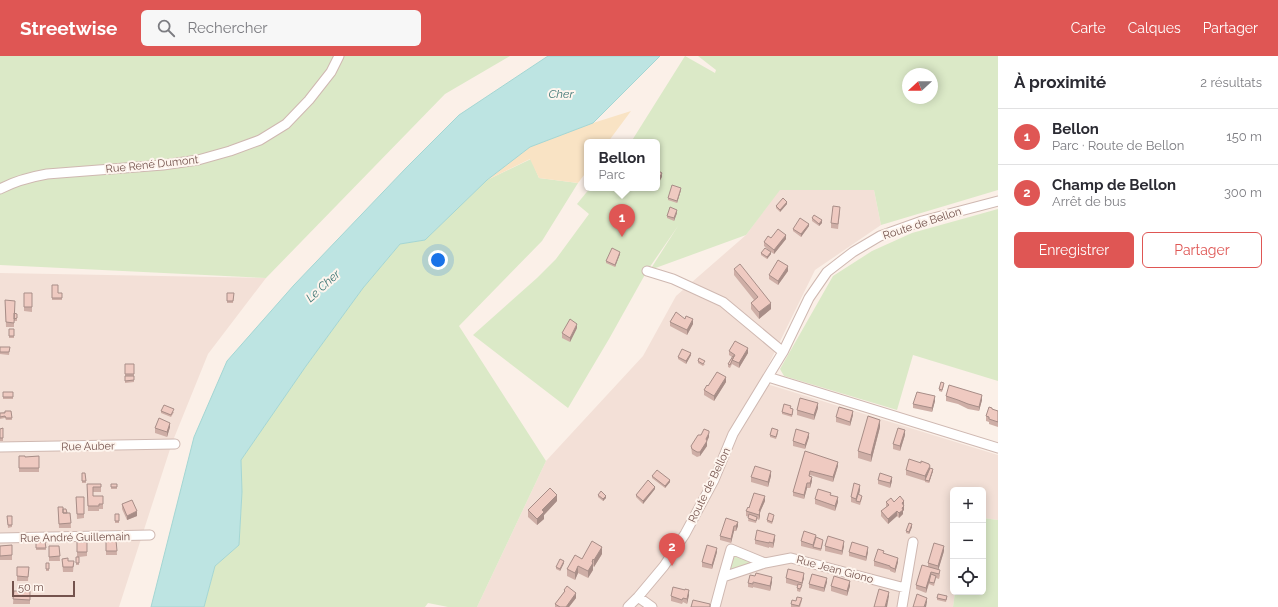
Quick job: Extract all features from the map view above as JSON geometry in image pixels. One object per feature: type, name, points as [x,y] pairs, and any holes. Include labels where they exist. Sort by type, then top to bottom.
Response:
[{"type":"street","name":"Rue René Dumont","points":[[0,189],[11,183],[29,177],[48,174],[163,165],[198,160],[230,151],[260,140],[286,124],[309,100],[331,72],[339,56]]},
{"type":"street","name":"Route de Bellon","points":[[628,607],[664,566],[685,534],[714,480],[733,434],[783,352],[809,298],[826,272],[853,252],[880,236],[922,221],[998,201]]},
{"type":"street","points":[[647,271],[673,279],[723,302],[783,352]]},
{"type":"street","points":[[768,377],[998,448]]},
{"type":"street","name":"Rue Auber","points":[[0,447],[175,444]]},
{"type":"street","name":"Rue André Guillemain","points":[[0,538],[150,535]]},
{"type":"street","points":[[902,607],[913,542]]},
{"type":"street","points":[[715,607],[731,549],[765,563]]},
{"type":"street","name":"Rue Jean Giono","points":[[723,577],[765,563],[791,558],[905,588]]},
{"type":"street","points":[[638,597],[652,607]]},
{"type":"shaded area","points":[[779,190],[874,190],[881,225],[815,270],[760,382],[998,455],[998,520],[986,518],[986,487],[950,487],[950,595],[955,595],[953,607],[477,607],[546,461],[643,356],[676,296],[746,235]]},
{"type":"shaded area","points":[[0,273],[266,278],[208,354],[172,443],[119,607],[0,607]]},
{"type":"green space","points":[[0,56],[510,56],[445,94],[266,278],[0,265]]},
{"type":"green space","points":[[685,56],[715,73],[716,70],[698,56],[998,56],[998,190],[881,225],[874,190],[780,190],[746,235],[650,270],[678,226],[647,271],[568,408],[473,335],[556,259],[589,214],[577,204],[588,191],[660,191],[660,139],[633,139]]},
{"type":"green space","points":[[531,159],[539,178],[578,183],[542,241],[459,326],[546,461],[477,607],[448,607],[428,603],[425,607],[204,607],[215,566],[239,545],[242,492],[241,460],[306,366],[363,288],[400,244],[425,240],[487,180]]},
{"type":"green space","points":[[998,209],[998,381],[913,355],[897,410],[784,376],[780,369],[833,276],[872,251],[912,233]]},
{"type":"green space","points":[[986,518],[998,520],[998,607],[953,607],[955,595],[986,595]]},
{"type":"green space","points":[[735,554],[756,562],[729,570]]},
{"type":"sand","points":[[631,111],[610,139],[584,139],[584,175],[578,183],[539,178],[530,159],[487,180],[530,147],[593,123]]},
{"type":"water","name":"Cher","points":[[548,56],[660,56],[593,123],[530,147],[487,180],[425,240],[400,244],[363,288],[306,366],[241,460],[242,492],[239,545],[215,566],[204,607],[151,607],[194,437],[227,361],[294,285],[459,115]]},
{"type":"building","points":[[672,185],[681,188],[677,201],[668,198]]},
{"type":"building","points":[[783,198],[787,202],[780,210],[776,206]]},
{"type":"building","points":[[833,206],[840,207],[838,224],[831,223]]},
{"type":"building","points":[[670,207],[677,210],[674,218],[667,216]]},
{"type":"building","points":[[814,215],[822,220],[819,224],[812,218]]},
{"type":"building","points":[[800,218],[809,224],[801,234],[793,229]]},
{"type":"building","points":[[778,229],[786,235],[774,250],[764,242],[768,236],[771,238]]},
{"type":"building","points":[[612,248],[620,252],[615,265],[606,261]]},
{"type":"building","points":[[765,248],[771,252],[767,257],[761,253]]},
{"type":"building","points":[[778,260],[788,266],[778,281],[769,275]]},
{"type":"building","points":[[740,264],[771,303],[759,312],[751,303],[758,297],[734,269]]},
{"type":"building","points":[[52,285],[58,285],[58,293],[62,293],[62,298],[52,298]]},
{"type":"building","points":[[24,293],[32,293],[32,307],[24,307]]},
{"type":"building","points":[[227,293],[234,293],[233,301],[227,301]]},
{"type":"building","points":[[5,300],[15,301],[14,323],[6,322]]},
{"type":"building","points":[[676,312],[685,319],[686,316],[693,319],[687,330],[670,322]]},
{"type":"building","points":[[14,313],[17,314],[17,318],[14,319]]},
{"type":"building","points":[[570,319],[577,324],[570,338],[562,333]]},
{"type":"building","points":[[9,329],[14,329],[14,336],[9,336]]},
{"type":"building","points":[[735,341],[748,348],[739,363],[732,360],[735,355],[729,351]]},
{"type":"building","points":[[0,347],[10,347],[9,352],[0,352]]},
{"type":"building","points":[[682,349],[691,353],[686,361],[678,357]]},
{"type":"building","points":[[734,356],[730,365],[728,364]]},
{"type":"building","points":[[699,358],[705,361],[703,364],[698,361]]},
{"type":"building","points":[[125,364],[134,364],[134,374],[125,374]]},
{"type":"building","points":[[717,372],[726,377],[714,396],[704,390]]},
{"type":"building","points":[[125,376],[134,376],[134,380],[125,381]]},
{"type":"building","points":[[941,382],[944,383],[942,390],[939,389]]},
{"type":"building","points":[[949,385],[982,395],[979,407],[946,396]]},
{"type":"building","points":[[3,392],[13,392],[13,397],[3,397]]},
{"type":"building","points":[[917,392],[935,396],[932,408],[913,404]]},
{"type":"building","points":[[800,398],[818,403],[814,415],[797,410]]},
{"type":"building","points":[[784,404],[791,406],[790,408],[793,409],[792,415],[782,412]]},
{"type":"building","points":[[164,405],[174,409],[171,415],[161,411]]},
{"type":"building","points":[[839,407],[853,411],[850,422],[836,417]]},
{"type":"building","points":[[989,407],[998,411],[998,422],[989,419],[989,417],[986,416]]},
{"type":"building","points":[[5,411],[11,411],[12,418],[6,418],[5,416],[0,417],[0,413],[5,413]]},
{"type":"building","points":[[868,416],[880,420],[871,455],[858,451]]},
{"type":"building","points":[[159,418],[170,423],[167,432],[155,428]]},
{"type":"building","points":[[3,428],[3,438],[0,438],[0,429]]},
{"type":"building","points":[[772,428],[778,430],[776,437],[770,435]]},
{"type":"building","points":[[898,428],[905,430],[900,446],[893,444]]},
{"type":"building","points":[[704,429],[709,431],[706,439],[707,441],[700,452],[697,452],[692,449],[691,446],[698,435],[701,435]]},
{"type":"building","points":[[796,429],[809,433],[805,445],[793,441]]},
{"type":"building","points":[[805,451],[838,462],[833,477],[810,471],[809,476],[812,477],[810,483],[807,483],[804,495],[793,492]]},
{"type":"building","points":[[19,456],[39,456],[39,468],[19,468]]},
{"type":"building","points":[[909,459],[929,464],[930,466],[925,476],[906,470]]},
{"type":"building","points":[[755,466],[771,471],[768,482],[751,477]]},
{"type":"building","points":[[930,468],[933,469],[929,481],[925,480]]},
{"type":"building","points":[[657,470],[670,480],[665,486],[652,476]]},
{"type":"building","points":[[82,473],[85,473],[86,481],[82,481]]},
{"type":"building","points":[[880,473],[892,477],[890,483],[878,480]]},
{"type":"building","points":[[648,480],[655,487],[643,501],[636,495]]},
{"type":"building","points":[[854,483],[860,485],[856,499],[851,497]]},
{"type":"building","points":[[87,484],[101,484],[101,487],[93,487],[93,496],[103,496],[103,504],[99,504],[99,506],[88,506]]},
{"type":"building","points":[[111,484],[117,484],[117,487],[111,487]]},
{"type":"building","points":[[550,488],[557,495],[542,510],[544,512],[537,519],[528,510]]},
{"type":"building","points":[[818,489],[838,497],[835,506],[815,499]]},
{"type":"building","points":[[601,491],[606,496],[603,499],[598,495]]},
{"type":"building","points":[[754,493],[765,496],[759,511],[759,515],[746,511],[748,507],[749,508]]},
{"type":"building","points":[[858,494],[862,496],[860,502],[856,501]]},
{"type":"building","points":[[900,496],[904,501],[902,503],[904,506],[902,508],[903,510],[899,513],[897,511],[888,519],[881,511],[889,505],[886,502],[891,498],[894,502]]},
{"type":"building","points":[[76,497],[84,497],[84,514],[77,514]]},
{"type":"building","points":[[132,500],[137,511],[127,516],[122,504]]},
{"type":"building","points":[[58,507],[63,507],[63,513],[70,513],[71,523],[59,524]]},
{"type":"building","points":[[63,509],[66,509],[67,513],[63,513]]},
{"type":"building","points":[[769,513],[774,515],[772,522],[767,520]]},
{"type":"building","points":[[115,514],[119,514],[119,521],[115,521]]},
{"type":"building","points":[[749,514],[757,517],[756,521],[748,518]]},
{"type":"building","points":[[7,516],[12,516],[12,525],[8,525]]},
{"type":"building","points":[[726,518],[738,522],[736,526],[734,526],[731,539],[720,536]]},
{"type":"building","points":[[909,523],[912,524],[909,532],[906,531]]},
{"type":"building","points":[[757,530],[775,535],[773,543],[755,540]]},
{"type":"building","points":[[804,531],[816,535],[813,545],[801,541]]},
{"type":"building","points":[[828,536],[844,541],[842,551],[825,546]]},
{"type":"building","points":[[816,537],[823,540],[821,549],[813,547]]},
{"type":"building","points":[[116,540],[117,551],[106,551],[106,541]]},
{"type":"building","points":[[592,541],[602,547],[594,560],[593,559],[593,563],[588,571],[578,566],[575,573],[567,569],[575,555],[582,559]]},
{"type":"building","points":[[36,542],[45,542],[46,548],[36,548]]},
{"type":"building","points":[[77,542],[87,542],[87,552],[77,552]]},
{"type":"building","points":[[852,542],[868,547],[866,557],[849,552]]},
{"type":"building","points":[[934,543],[944,546],[938,566],[928,563]]},
{"type":"building","points":[[12,545],[12,555],[0,556],[0,546]]},
{"type":"building","points":[[707,545],[717,548],[712,565],[702,562]]},
{"type":"building","points":[[49,546],[59,546],[60,556],[49,557]]},
{"type":"building","points":[[878,549],[884,551],[883,553],[898,558],[895,569],[874,561]]},
{"type":"building","points":[[76,557],[79,557],[79,563],[76,563]]},
{"type":"building","points":[[68,558],[68,561],[74,561],[73,567],[63,567],[62,559]]},
{"type":"building","points":[[560,559],[564,561],[560,569],[556,567]]},
{"type":"building","points":[[46,563],[49,563],[49,569],[46,569]]},
{"type":"building","points":[[922,565],[940,570],[939,574],[931,572],[926,588],[916,585]]},
{"type":"building","points":[[17,567],[29,567],[28,577],[17,576]]},
{"type":"building","points":[[788,569],[804,573],[802,583],[786,578]]},
{"type":"building","points":[[756,573],[772,577],[770,586],[753,582],[753,584],[748,583],[750,575],[755,576]]},
{"type":"building","points":[[812,574],[827,578],[824,588],[809,584]]},
{"type":"building","points":[[931,574],[936,576],[934,583],[929,582]]},
{"type":"building","points":[[834,576],[850,581],[847,591],[831,586]]},
{"type":"building","points":[[798,584],[802,585],[800,589],[797,588]]},
{"type":"building","points":[[567,586],[576,593],[566,607],[560,607],[555,604]]},
{"type":"building","points":[[673,587],[689,590],[687,599],[683,598],[682,600],[671,596]]},
{"type":"building","points":[[879,589],[889,592],[885,607],[874,607]]},
{"type":"building","points":[[14,591],[30,591],[30,600],[13,599]]},
{"type":"building","points":[[917,594],[927,598],[924,607],[913,607]]},
{"type":"building","points":[[938,594],[947,596],[946,600],[937,598]]},
{"type":"building","points":[[797,597],[802,598],[799,606],[791,604],[792,600],[796,601]]},
{"type":"building","points":[[693,600],[710,604],[710,607],[691,607]]},
{"type":"place","name":"Bellon","points":[[622,237]]},
{"type":"place","name":"Champ de Bellon","points":[[672,566]]},
{"type":"water label","name":"Le Cher","points":[[323,286]]}]
